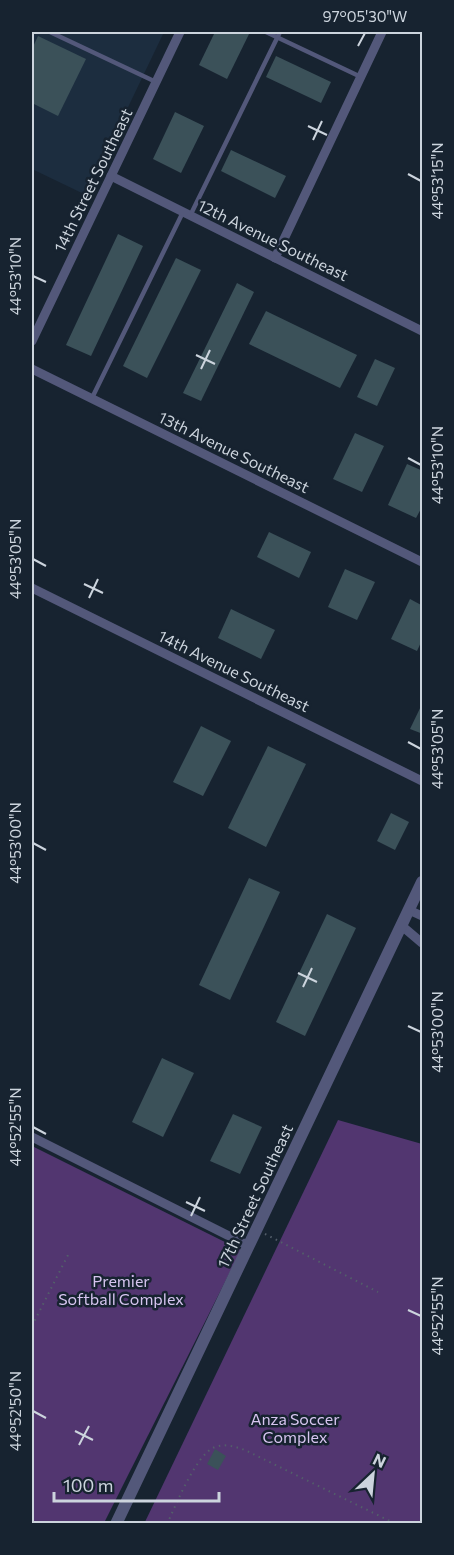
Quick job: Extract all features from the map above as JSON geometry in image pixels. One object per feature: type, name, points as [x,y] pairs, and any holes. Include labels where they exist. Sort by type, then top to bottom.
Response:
[{"type":"street","name":"14th Street Southeast","points":[[32,341],[180,32]]},
{"type":"street","points":[[275,258],[382,32]]},
{"type":"street","name":"12th Avenue Southeast","points":[[111,176],[423,331]]},
{"type":"street","name":"13th Avenue Southeast","points":[[32,369],[423,562]]},
{"type":"street","name":"14th Avenue Southeast","points":[[32,588],[423,781]]},
{"type":"street","name":"17th Street Southeast","points":[[116,1524],[423,882]]},
{"type":"street","points":[[409,909],[423,916]]},
{"type":"street","points":[[402,926],[423,943]]},
{"type":"street","points":[[32,1137],[249,1246]]},
{"type":"lane","points":[[50,32],[156,82]]},
{"type":"lane","points":[[266,32],[279,34],[361,77]]},
{"type":"lane","points":[[92,399],[279,34]]},
{"type":"path","points":[[257,1230],[378,1292]]},
{"type":"path","points":[[32,1326],[68,1255]]},
{"type":"path","points":[[167,1524],[195,1468],[205,1454],[212,1448],[231,1446],[247,1451],[396,1524]]},
{"type":"shaded area","points":[[32,32],[164,32],[86,195],[32,169]]},
{"type":"green space","name":"Anza Soccer Complex","points":[[338,1120],[422,1144],[422,1523],[144,1524]]},
{"type":"green space","name":"Premier Softball Complex","points":[[32,1146],[241,1250],[104,1523],[32,1523]]},
{"type":"building","points":[[215,32],[250,32],[227,79],[199,65]]},
{"type":"building","points":[[38,36],[86,59],[58,116],[32,103],[32,49]]},
{"type":"building","points":[[276,56],[331,82],[321,103],[266,77]]},
{"type":"building","points":[[175,112],[204,126],[181,173],[153,159]]},
{"type":"building","points":[[231,150],[286,176],[275,198],[221,171]]},
{"type":"building","points":[[118,234],[143,246],[91,356],[66,345]]},
{"type":"building","points":[[176,258],[201,270],[147,378],[123,366]]},
{"type":"building","points":[[237,283],[254,292],[201,401],[183,393]]},
{"type":"building","points":[[266,311],[357,355],[340,388],[249,344]]},
{"type":"building","points":[[375,359],[395,368],[377,406],[357,397]]},
{"type":"building","points":[[355,433],[384,446],[362,492],[333,479]]},
{"type":"building","points":[[407,464],[423,471],[423,505],[416,518],[388,505]]},
{"type":"building","points":[[269,532],[311,552],[299,578],[257,557]]},
{"type":"building","points":[[345,569],[375,582],[357,620],[328,607]]},
{"type":"building","points":[[410,599],[423,606],[423,638],[417,651],[391,639]]},
{"type":"building","points":[[231,609],[275,630],[261,659],[218,638]]},
{"type":"building","points":[[423,702],[423,734],[410,729]]},
{"type":"building","points":[[201,726],[231,741],[203,796],[173,782]]},
{"type":"building","points":[[268,746],[306,764],[266,847],[228,828]]},
{"type":"building","points":[[391,813],[409,822],[395,850],[377,841]]},
{"type":"building","points":[[249,878],[280,892],[230,1000],[199,985]]},
{"type":"building","points":[[327,914],[356,928],[305,1036],[276,1022]]},
{"type":"building","points":[[162,1058],[194,1073],[163,1137],[132,1122]]},
{"type":"building","points":[[233,1114],[262,1127],[240,1174],[210,1161]]},
{"type":"building","points":[[215,1449],[226,1456],[218,1470],[207,1464]]}]
